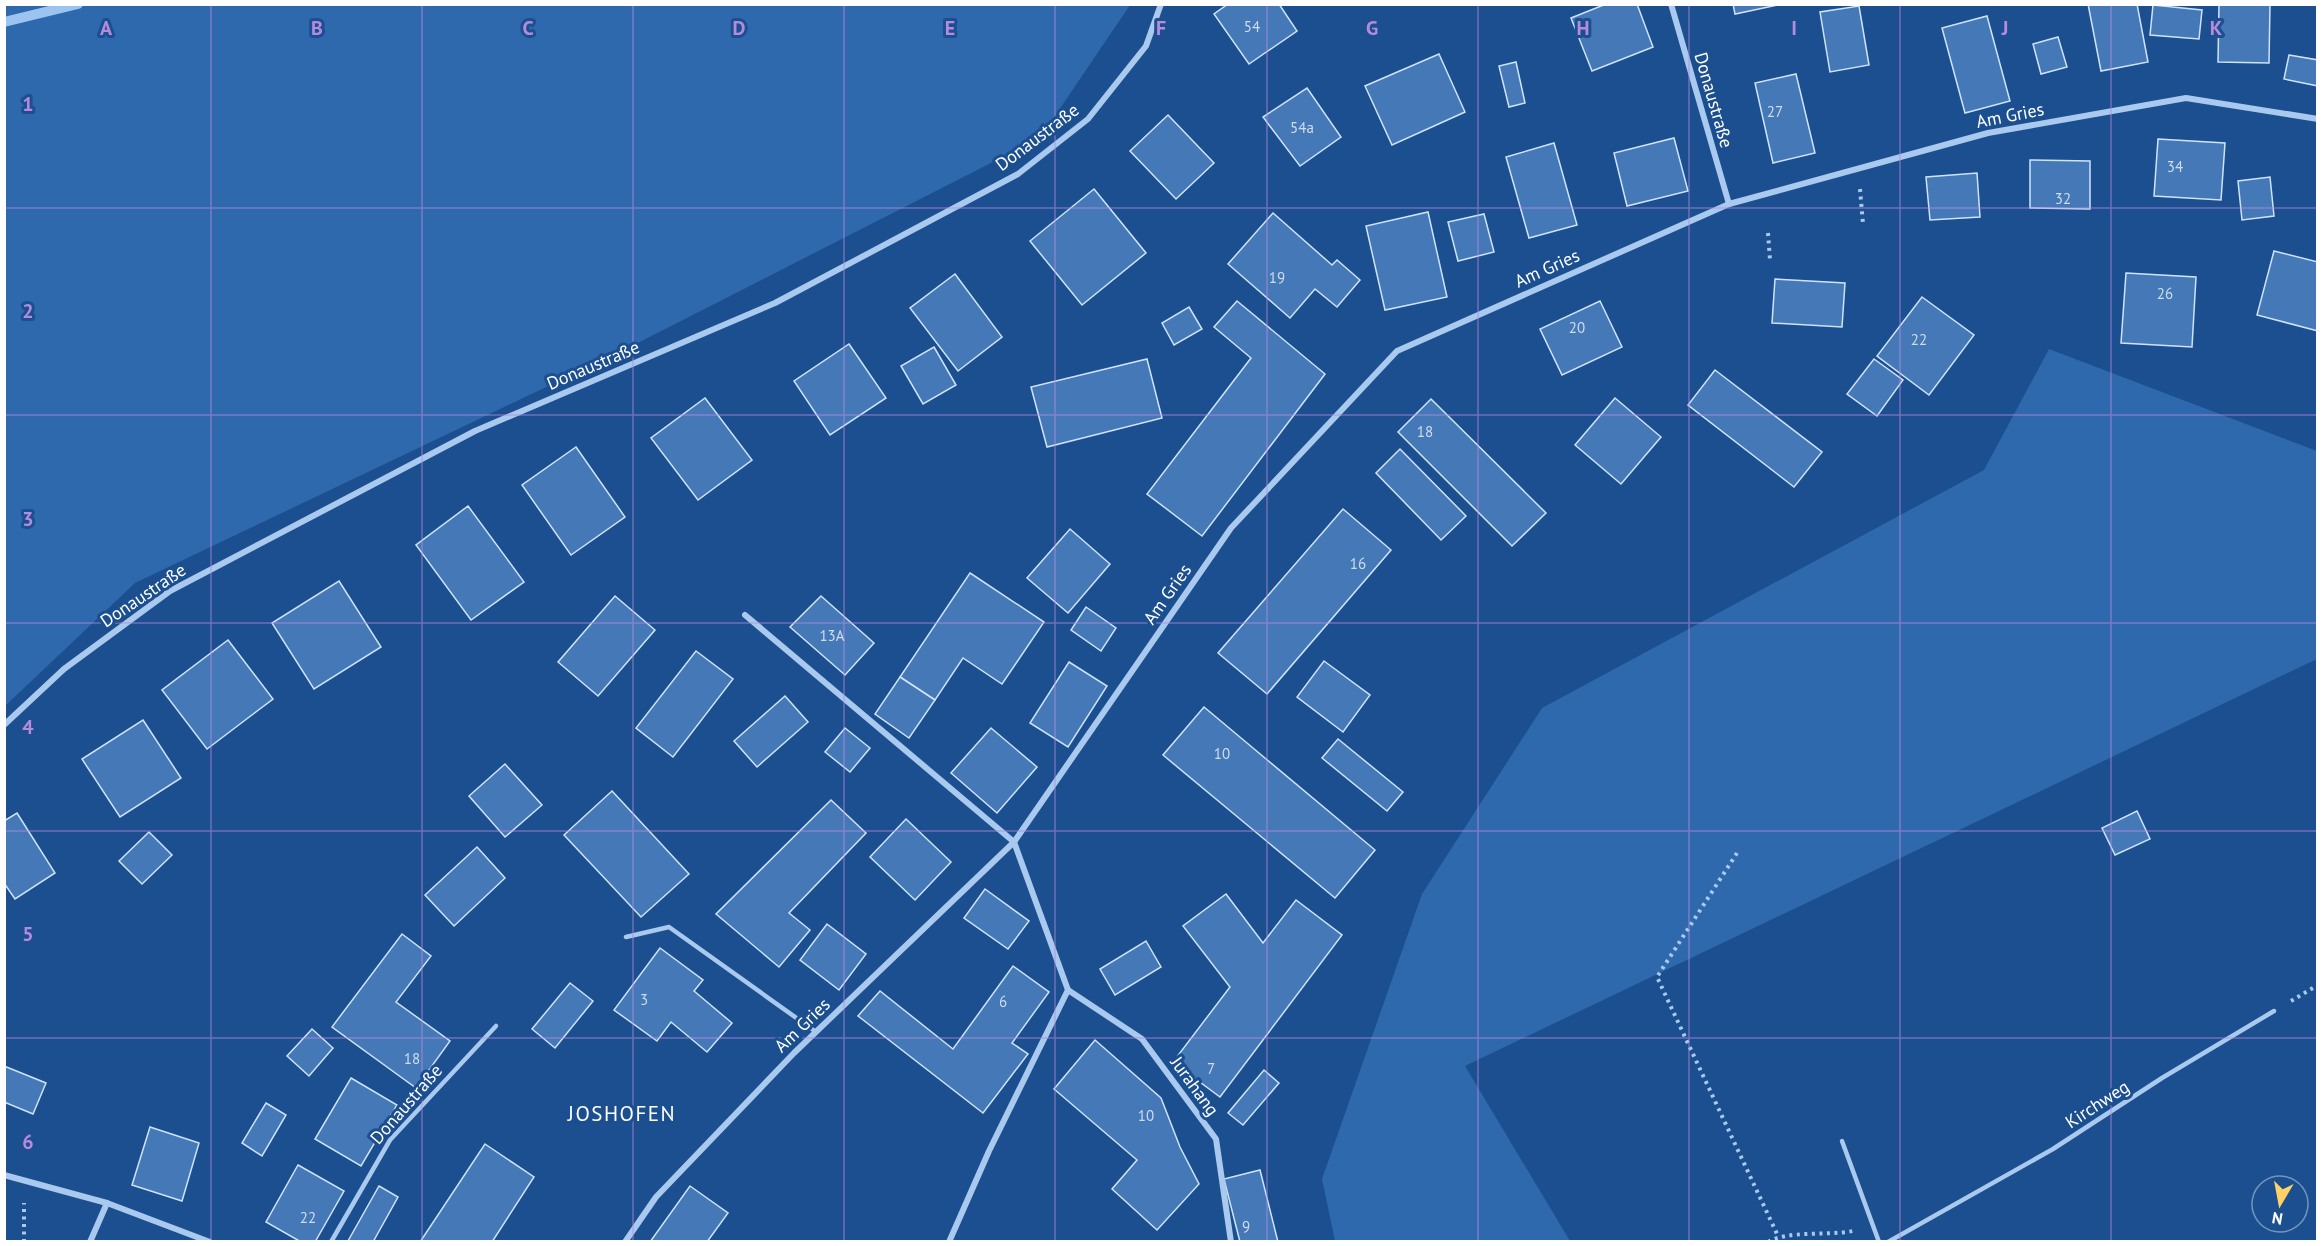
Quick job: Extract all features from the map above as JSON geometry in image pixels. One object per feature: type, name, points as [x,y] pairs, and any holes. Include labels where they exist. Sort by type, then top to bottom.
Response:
[{"type":"street","name":"Donaustraße","points":[[4,725],[64,669],[170,591],[476,431],[775,303],[1018,174],[1088,119],[1146,46],[1161,4]]},
{"type":"street","name":"Donaustraße","points":[[1671,4],[1729,204]]},
{"type":"street","name":"Am Gries","points":[[625,1242],[656,1197],[816,1032],[1014,842],[1231,528],[1397,351],[1729,204],[1988,133],[2186,98],[2318,118]]},
{"type":"street","points":[[745,615],[1014,842],[1068,990],[989,1151],[949,1242]]},
{"type":"street","name":"Jurahang","points":[[1068,990],[1142,1039],[1216,1139],[1231,1242]]},
{"type":"street","points":[[4,1175],[107,1203],[210,1242]]},
{"type":"street","points":[[90,1242],[107,1203]]},
{"type":"lane","points":[[626,937],[669,927],[816,1032]]},
{"type":"lane","name":"Kirchweg","points":[[1888,1242],[2053,1149],[2162,1078],[2274,1011]]},
{"type":"lane","name":"Donaustraße","points":[[331,1242],[390,1140],[496,1026]]},
{"type":"lane","points":[[1842,1141],[1880,1242]]},
{"type":"path","points":[[1858,169],[1863,224]]},
{"type":"path","points":[[1768,233],[1770,260]]},
{"type":"path","points":[[1737,853],[1657,977],[1778,1236]]},
{"type":"path","points":[[2274,1011],[2318,985]]},
{"type":"path","points":[[24,1181],[24,1242]]},
{"type":"path","points":[[1768,1242],[1778,1236],[1832,1235],[1874,1227]]},
{"type":"shaded area","points":[[5,4],[1130,5],[1040,138],[622,351],[135,583],[5,706]]},
{"type":"shaded area","points":[[2049,349],[2317,451],[2317,659],[1465,1066],[1570,1241],[1335,1241],[1322,1179],[1422,894],[1542,708],[1984,470]]},
{"type":"building","points":[[1228,4],[1279,4],[1297,31],[1249,64],[1214,14]]},
{"type":"building","points":[[1606,4],[1637,4],[1653,47],[1592,71],[1571,18]]},
{"type":"building","points":[[1733,4],[1778,4],[1778,5],[1735,14]]},
{"type":"building","points":[[2088,4],[2137,4],[2148,62],[2101,71]]},
{"type":"building","points":[[2219,4],[2270,4],[2269,63],[2218,62]]},
{"type":"building","points":[[2153,5],[2202,10],[2199,39],[2150,35]]},
{"type":"building","points":[[1859,6],[1869,65],[1830,72],[1820,12]]},
{"type":"building","points":[[1987,16],[2010,101],[1965,113],[1942,28]]},
{"type":"building","points":[[2058,37],[2067,67],[2041,74],[2033,44]]},
{"type":"building","points":[[1439,54],[1465,112],[1392,145],[1365,86]]},
{"type":"building","points":[[2289,55],[2318,60],[2318,86],[2284,79]]},
{"type":"building","points":[[1516,62],[1525,103],[1509,107],[1499,66]]},
{"type":"building","points":[[1796,74],[1815,153],[1773,163],[1755,83]]},
{"type":"building","points":[[1307,88],[1341,137],[1300,166],[1263,117]]},
{"type":"building","points":[[1168,115],[1214,163],[1176,199],[1130,151]]},
{"type":"building","points":[[1674,138],[1688,191],[1627,206],[1614,153]]},
{"type":"building","points":[[2158,139],[2225,143],[2221,200],[2154,196]]},
{"type":"building","points":[[1554,143],[1577,225],[1529,238],[1506,157]]},
{"type":"building","points":[[2030,160],[2090,161],[2090,209],[2030,208]]},
{"type":"building","points":[[1977,173],[1980,217],[1930,220],[1926,177]]},
{"type":"building","points":[[2270,177],[2274,216],[2242,220],[2238,181]]},
{"type":"building","points":[[1094,189],[1146,253],[1082,305],[1030,241]]},
{"type":"building","points":[[1428,212],[1447,297],[1385,310],[1366,226]]},
{"type":"building","points":[[1273,213],[1332,265],[1337,260],[1360,280],[1337,307],[1315,289],[1290,318],[1228,264]]},
{"type":"building","points":[[1484,214],[1494,252],[1458,261],[1448,222]]},
{"type":"building","points":[[2274,251],[2318,262],[2318,331],[2257,315]]},
{"type":"building","points":[[2126,273],[2196,277],[2192,347],[2121,343]]},
{"type":"building","points":[[955,274],[1002,337],[958,371],[910,308]]},
{"type":"building","points":[[1775,279],[1845,283],[1842,327],[1772,323]]},
{"type":"building","points":[[1922,297],[1974,335],[1929,395],[1877,356]]},
{"type":"building","points":[[1237,301],[1325,374],[1202,536],[1147,494],[1251,358],[1214,327]]},
{"type":"building","points":[[1600,301],[1622,347],[1562,375],[1540,329]]},
{"type":"building","points":[[1189,307],[1202,329],[1174,345],[1162,323]]},
{"type":"building","points":[[849,344],[886,398],[830,435],[794,381]]},
{"type":"building","points":[[934,347],[956,385],[923,404],[901,366]]},
{"type":"building","points":[[1147,359],[1162,418],[1047,447],[1031,387]]},
{"type":"building","points":[[1874,359],[1903,380],[1877,416],[1847,394]]},
{"type":"building","points":[[1715,370],[1822,452],[1794,487],[1688,405]]},
{"type":"building","points":[[705,398],[752,460],[698,500],[651,438]]},
{"type":"building","points":[[1615,398],[1661,437],[1621,484],[1575,445]]},
{"type":"building","points":[[1431,399],[1546,513],[1512,546],[1398,432]]},
{"type":"building","points":[[576,447],[625,517],[571,555],[522,485]]},
{"type":"building","points":[[1400,449],[1466,516],[1441,540],[1376,473]]},
{"type":"building","points":[[468,506],[524,582],[471,620],[416,545]]},
{"type":"building","points":[[1343,509],[1391,550],[1267,694],[1218,653]]},
{"type":"building","points":[[1070,529],[1110,564],[1068,613],[1027,578]]},
{"type":"building","points":[[970,573],[1044,622],[1002,684],[963,658],[935,700],[900,677]]},
{"type":"building","points":[[339,581],[381,647],[314,689],[272,623]]},
{"type":"building","points":[[615,596],[655,630],[598,696],[558,662]]},
{"type":"building","points":[[821,596],[874,643],[845,675],[790,627]]},
{"type":"building","points":[[1086,607],[1116,628],[1101,651],[1071,630]]},
{"type":"building","points":[[228,640],[273,699],[207,749],[162,690]]},
{"type":"building","points":[[696,651],[733,679],[673,757],[636,728]]},
{"type":"building","points":[[1324,661],[1370,695],[1343,732],[1297,697]]},
{"type":"building","points":[[1069,662],[1107,686],[1068,747],[1030,723]]},
{"type":"building","points":[[900,677],[935,700],[909,738],[875,714]]},
{"type":"building","points":[[785,696],[808,722],[757,767],[734,741]]},
{"type":"building","points":[[1204,707],[1375,850],[1335,898],[1163,755]]},
{"type":"building","points":[[143,720],[181,778],[120,817],[82,759]]},
{"type":"building","points":[[845,728],[870,748],[850,772],[825,752]]},
{"type":"building","points":[[991,728],[1037,767],[997,813],[951,773]]},
{"type":"building","points":[[1338,739],[1403,792],[1387,811],[1322,758]]},
{"type":"building","points":[[505,764],[542,805],[505,837],[469,796]]},
{"type":"building","points":[[612,791],[689,874],[641,917],[564,835]]},
{"type":"building","points":[[831,800],[866,833],[789,913],[810,930],[779,967],[716,914]]},
{"type":"building","points":[[2137,811],[2150,839],[2115,855],[2102,828]]},
{"type":"building","points":[[17,813],[55,873],[15,899],[4,883],[4,821]]},
{"type":"building","points":[[906,819],[951,862],[915,900],[870,857]]},
{"type":"building","points":[[149,832],[172,855],[142,884],[119,861]]},
{"type":"building","points":[[477,847],[505,878],[454,926],[425,895]]},
{"type":"building","points":[[985,889],[1029,921],[1008,949],[964,918]]},
{"type":"building","points":[[1226,894],[1263,943],[1296,900],[1342,935],[1220,1097],[1173,1062],[1230,987],[1183,926]]},
{"type":"building","points":[[827,924],[866,954],[839,990],[800,960]]},
{"type":"building","points":[[402,934],[431,956],[396,1002],[450,1041],[416,1088],[332,1027]]},
{"type":"building","points":[[1146,941],[1161,967],[1115,995],[1100,969]]},
{"type":"building","points":[[660,948],[703,980],[694,991],[732,1023],[707,1052],[671,1022],[657,1041],[614,1010]]},
{"type":"building","points":[[1013,966],[1049,992],[1012,1043],[1028,1054],[983,1113],[858,1016],[880,991],[953,1049]]},
{"type":"building","points":[[570,983],[593,1001],[555,1048],[532,1029]]},
{"type":"building","points":[[312,1029],[333,1048],[309,1076],[287,1056]]},
{"type":"building","points":[[1095,1040],[1161,1098],[1180,1147],[1199,1184],[1157,1230],[1112,1189],[1137,1160],[1054,1089]]},
{"type":"building","points":[[4,1066],[46,1083],[33,1114],[4,1102]]},
{"type":"building","points":[[1264,1070],[1279,1083],[1243,1125],[1228,1113]]},
{"type":"building","points":[[351,1078],[397,1105],[361,1166],[315,1139]]},
{"type":"building","points":[[266,1103],[286,1115],[262,1156],[242,1143]]},
{"type":"building","points":[[150,1127],[199,1143],[182,1201],[132,1185]]},
{"type":"building","points":[[485,1144],[534,1177],[492,1242],[420,1242]]},
{"type":"building","points":[[298,1165],[344,1191],[315,1242],[301,1242],[266,1222]]},
{"type":"building","points":[[1260,1170],[1278,1242],[1240,1242],[1224,1179]]},
{"type":"building","points":[[379,1186],[398,1197],[373,1242],[348,1241]]},
{"type":"building","points":[[690,1186],[728,1213],[707,1242],[650,1242]]},
{"type":"waterway","points":[[4,22],[78,4]]},
{"type":"district","name":"JOSHOFEN","points":[[622,1113]]}]
